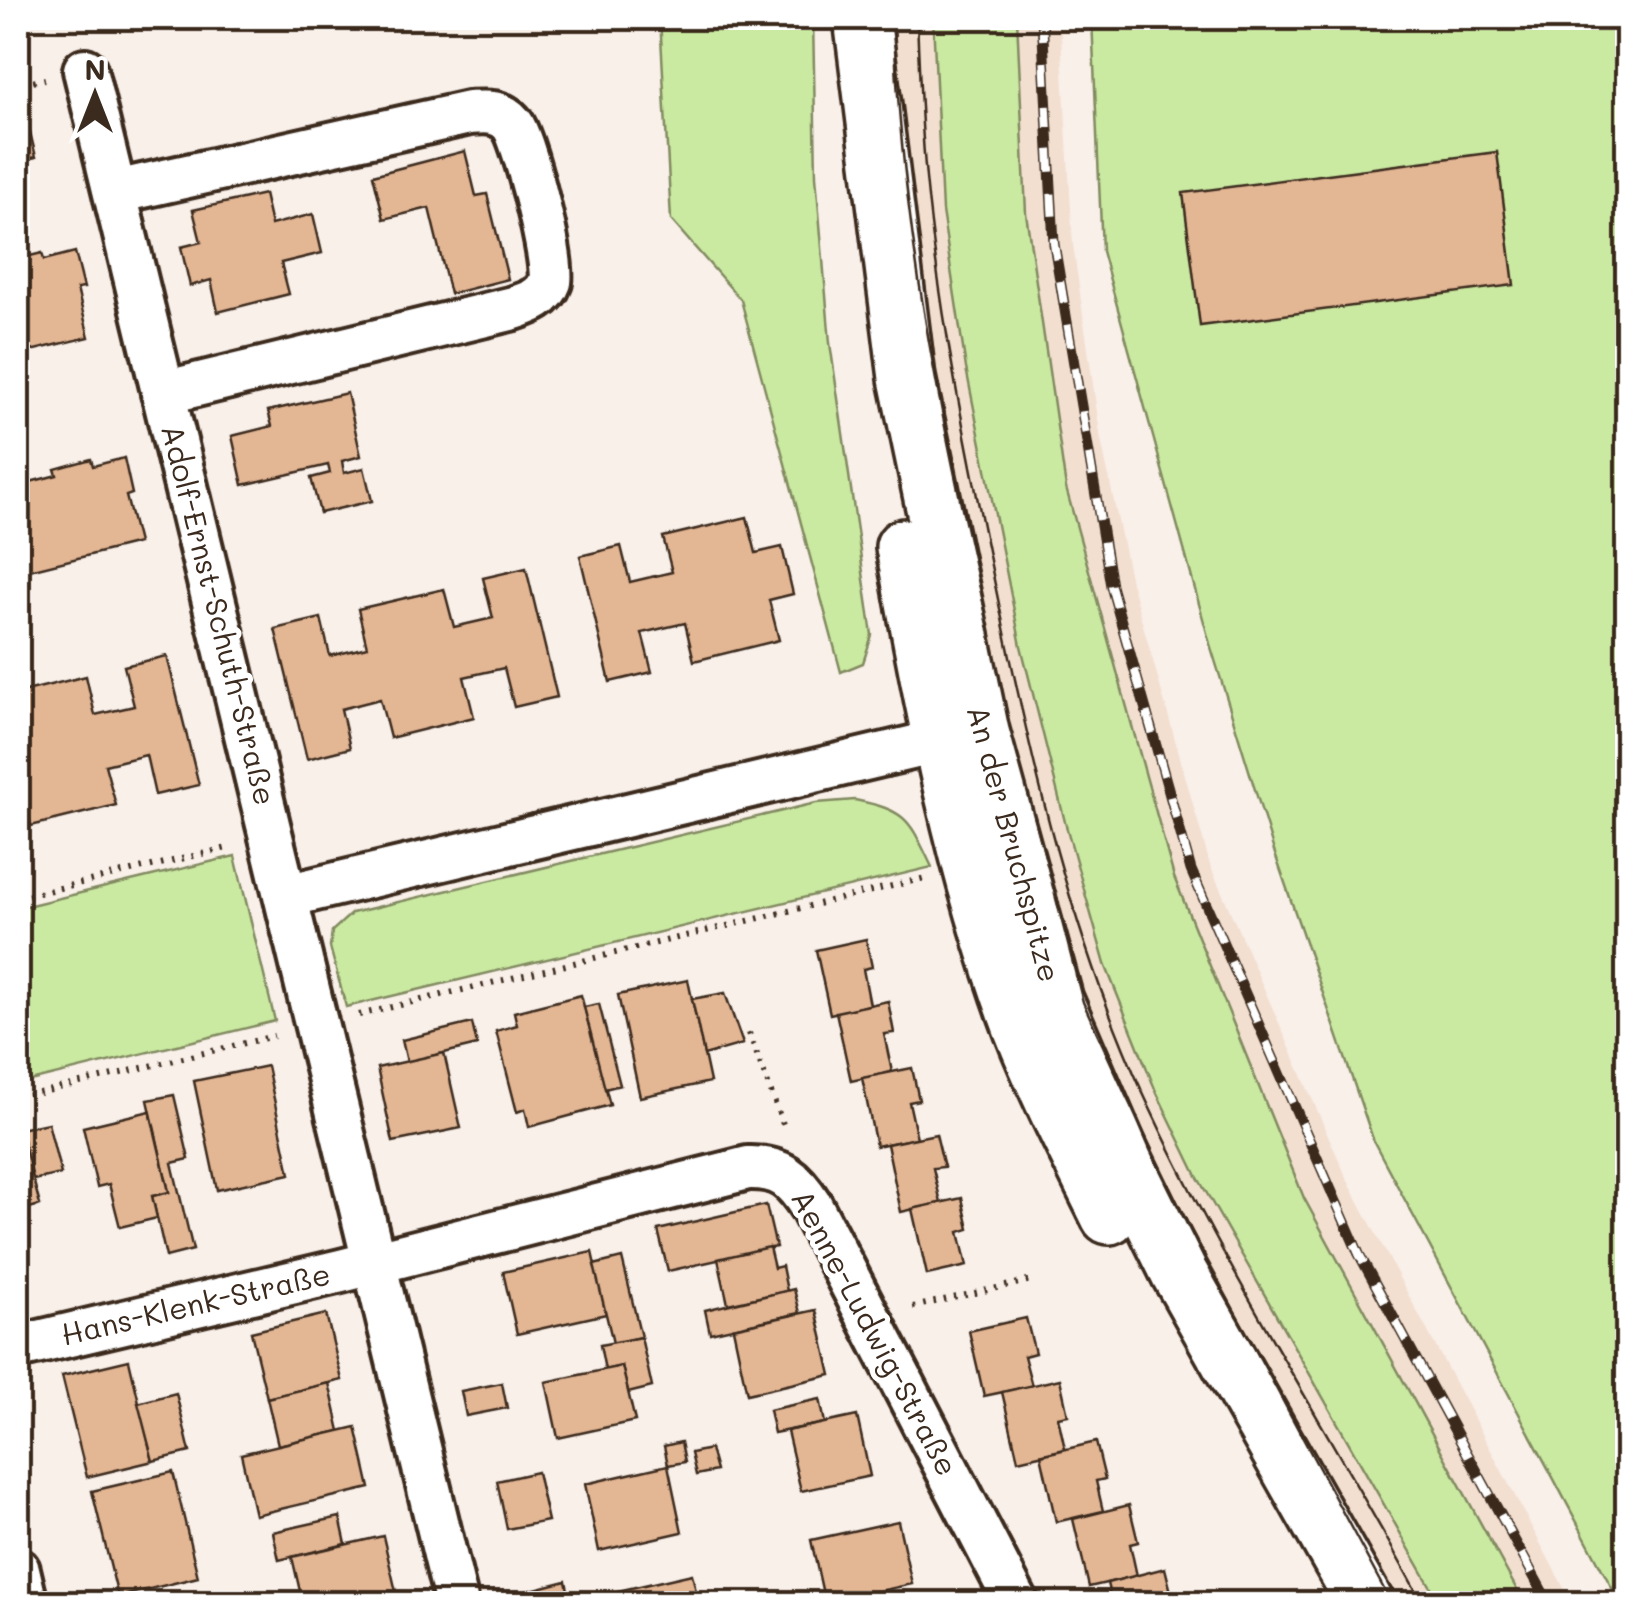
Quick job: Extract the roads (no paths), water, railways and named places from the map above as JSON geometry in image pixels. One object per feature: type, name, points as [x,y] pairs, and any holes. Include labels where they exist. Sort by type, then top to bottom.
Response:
[{"type":"main road","name":"An der Bruchspitze","points":[[861,18],[907,378],[983,912],[1043,1081],[1112,1222],[1328,1604]]},
{"type":"main road","name":"An der Bruchspitze","points":[[960,736],[1056,1001],[1125,1164],[1188,1289],[1366,1604]]},
{"type":"street","name":"Adolf-Ernst-Schuth-Straße","points":[[85,70],[286,896]]},
{"type":"street","name":"Adolf-Ernst-Schuth-Straße","points":[[116,192],[469,112],[493,112],[510,122],[521,142],[551,260],[551,282],[539,299],[514,308],[164,393]]},
{"type":"street","points":[[457,1604],[286,896],[960,736]]},
{"type":"street","name":"Aenne-Ludwig-Straße","points":[[374,1262],[748,1168],[766,1168],[788,1176],[811,1206],[1017,1604]]},
{"type":"street","name":"Hans-Klenk-Straße","points":[[18,1348],[374,1262]]},
{"type":"street","points":[[18,1570],[26,1604]]},
{"type":"tram line","points":[[894,18],[904,169],[925,318],[986,614]]},
{"type":"tram line","points":[[917,18],[926,178],[957,392],[1026,728],[1075,913],[1117,1033],[1174,1157],[1242,1286],[1423,1604]]},
{"type":"tram line","points":[[1035,818],[1083,1002],[1190,1228],[1392,1604]]},
{"type":"railway","points":[[1042,18],[1054,244],[1111,586],[1191,870],[1359,1254],[1549,1604]]}]
